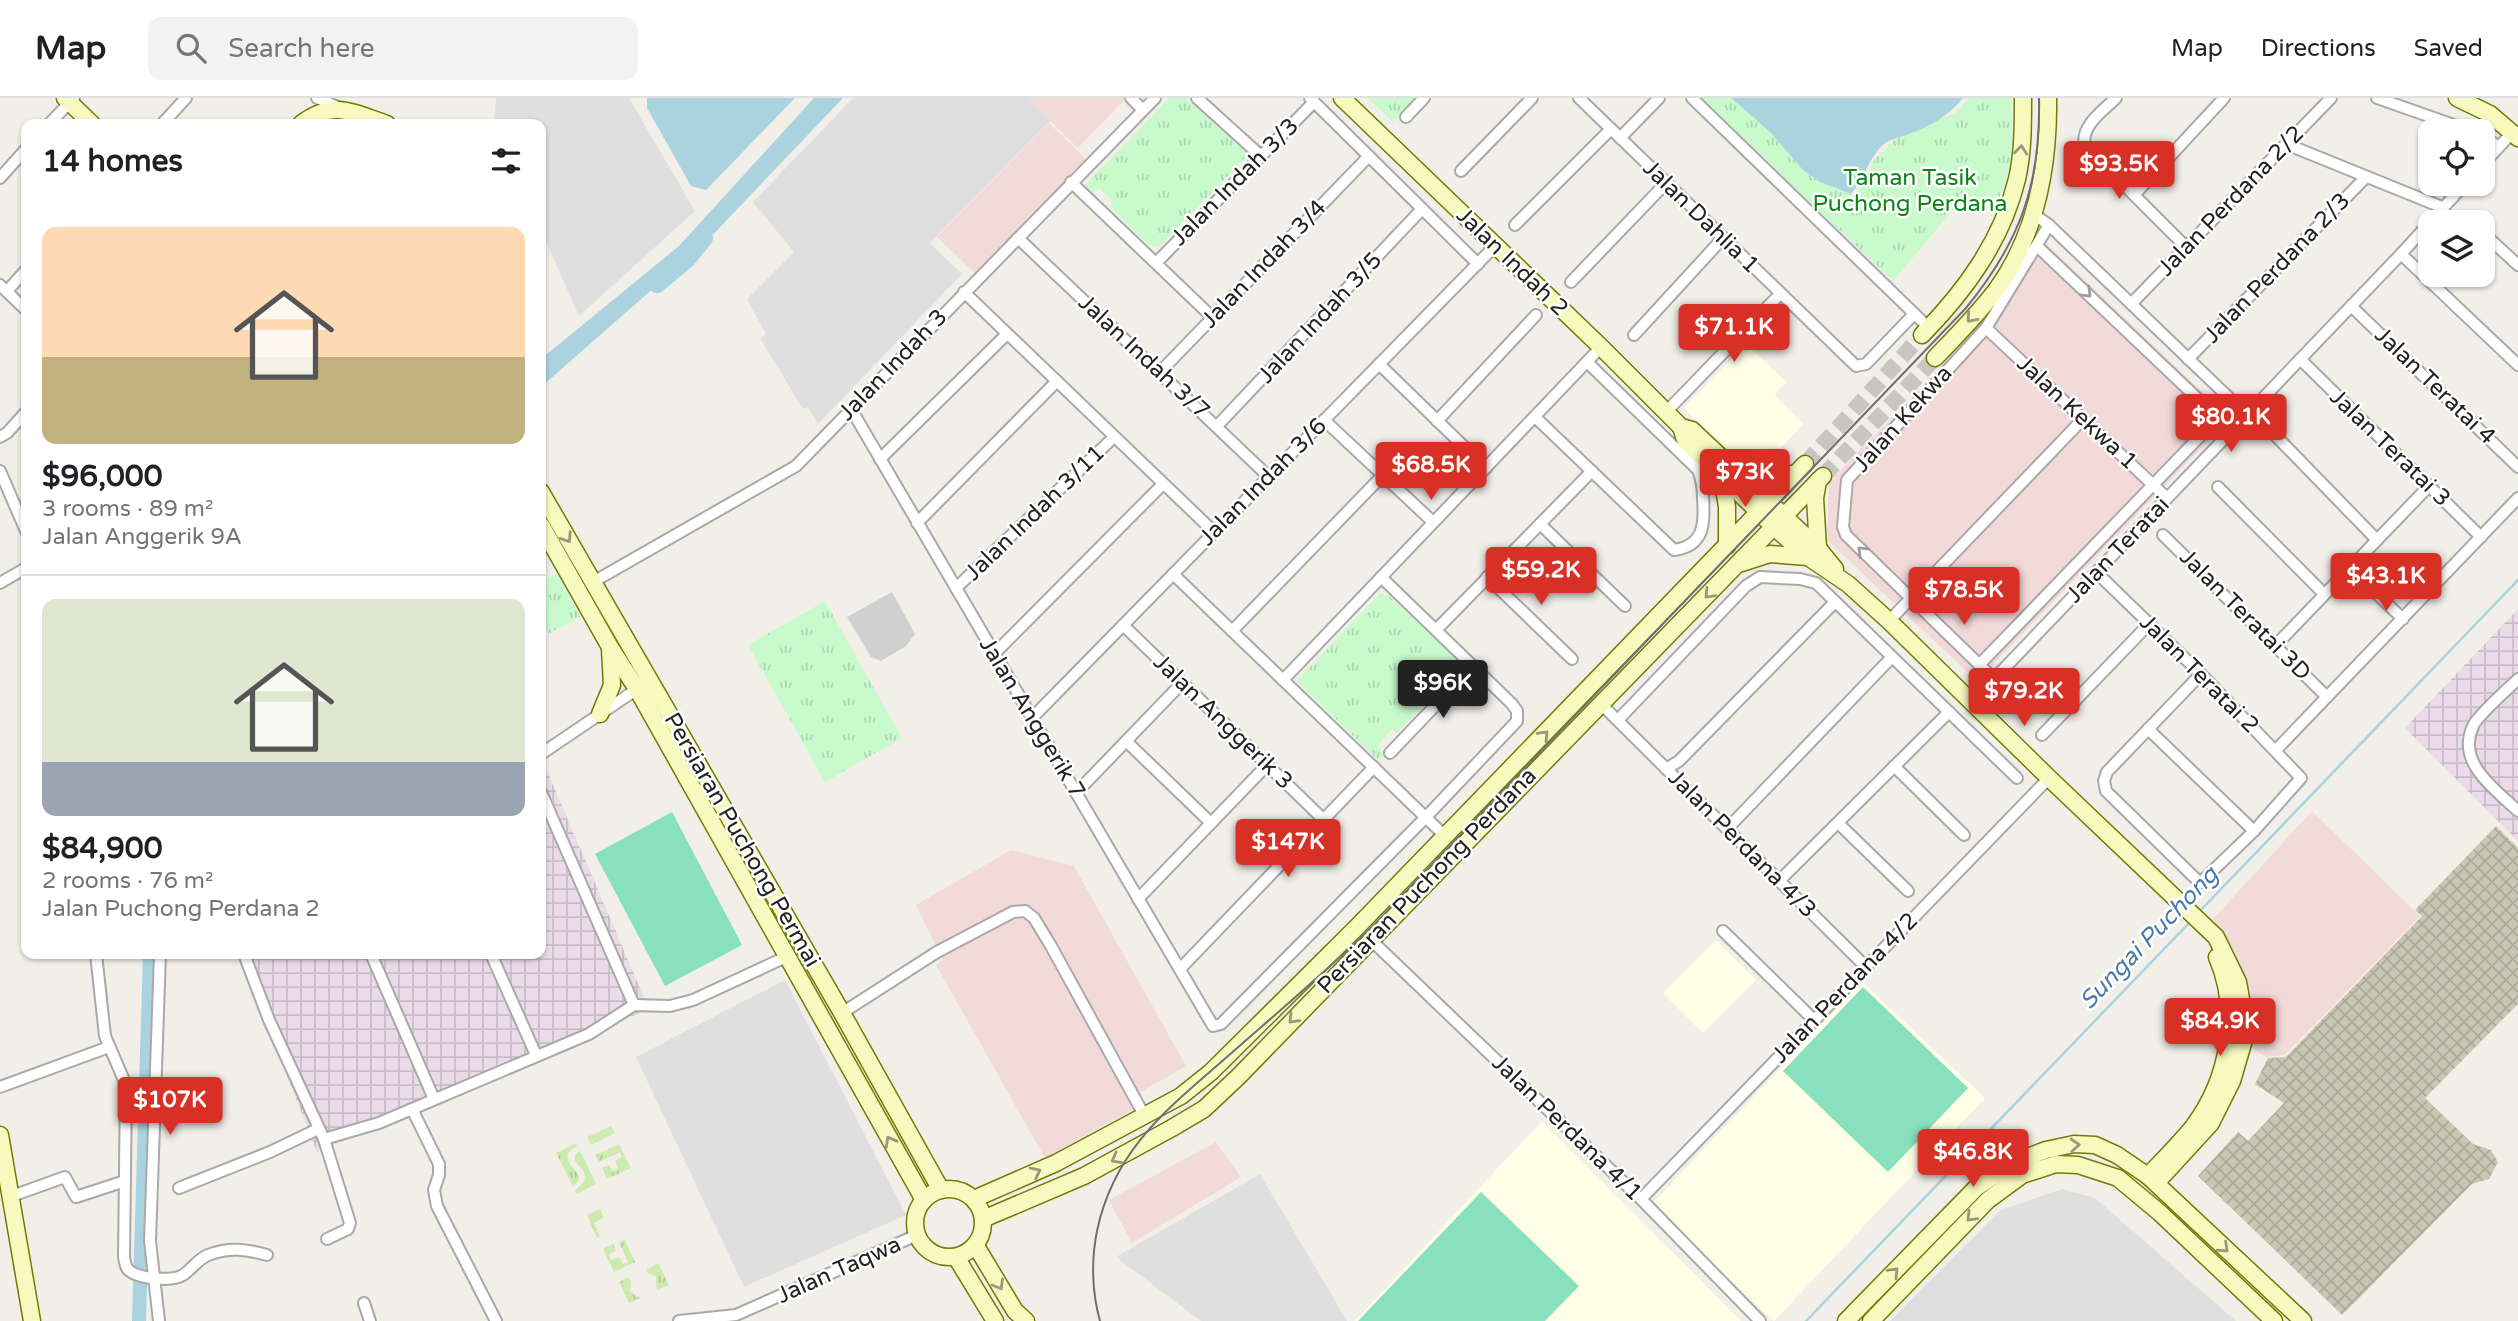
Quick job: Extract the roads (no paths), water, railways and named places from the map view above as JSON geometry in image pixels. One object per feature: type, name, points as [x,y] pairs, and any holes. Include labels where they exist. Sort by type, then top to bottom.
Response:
[{"type":"main road","name":"Jalan Indah 2","points":[[1342,98],[1681,427],[1692,430],[1726,472],[1889,621],[2217,937],[2238,982],[2244,1010],[2244,1040],[2232,1081],[2205,1130],[2151,1181]]},
{"type":"main road","points":[[1925,332],[1968,283],[1989,250],[2006,215],[2018,177],[2023,98]]},
{"type":"main road","points":[[1935,358],[1997,289],[2035,215],[2048,131],[2048,98]]},
{"type":"main road","points":[[69,99],[88,119]]},
{"type":"main road","points":[[2464,99],[2490,114],[2515,135]]},
{"type":"main road","points":[[308,119],[341,108],[365,119]]},
{"type":"main road","name":"Persiaran Puchong Perdana","points":[[974,1199],[1056,1163],[1181,1096],[1211,1072],[1445,836],[1800,469],[1754,474],[1726,472]]},
{"type":"main road","points":[[1726,472],[1727,546]]},
{"type":"main road","name":"Persiaran Puchong Perdana","points":[[983,1219],[1084,1176],[1204,1108],[1238,1077],[1821,479],[1815,498],[1813,552]]},
{"type":"main road","name":"Persiaran Puchong Permai","points":[[546,501],[842,1013],[941,1190]]},
{"type":"main road","name":"Persiaran Puchong Permai","points":[[546,534],[637,689],[924,1200]]},
{"type":"main road","points":[[554,549],[580,579],[593,583],[595,610],[607,642],[612,685],[600,714]]},
{"type":"main road","points":[[1736,566],[1770,554],[1813,552]]},
{"type":"main road","points":[[626,640],[637,689],[667,711]]},
{"type":"main road","points":[[0,1135],[32,1321]]},
{"type":"main road","points":[[1846,1321],[1977,1187],[2017,1161],[2046,1150],[2074,1144],[2095,1145],[2124,1160],[2151,1181],[2303,1321]]},
{"type":"main road","points":[[2124,1160],[2168,1163],[2173,1201]]},
{"type":"main road","points":[[1871,1321],[1989,1200],[2022,1175],[2056,1164],[2078,1165],[2118,1178],[2151,1181]]},
{"type":"main road","points":[[2118,1178],[2160,1213],[2274,1321]]},
{"type":"main road","points":[[2151,1181],[2160,1213]]},
{"type":"main road","points":[[941,1190],[958,1190],[974,1199],[983,1219],[976,1245],[956,1256],[936,1255],[928,1250],[917,1235],[915,1217],[924,1200],[941,1190]]},
{"type":"main road","points":[[976,1245],[1015,1311],[1026,1321]]},
{"type":"main road","points":[[956,1256],[995,1321]]},
{"type":"street","points":[[167,119],[186,98]]},
{"type":"street","points":[[317,98],[341,108]]},
{"type":"street","points":[[1131,98],[1143,110]]},
{"type":"street","name":"Jalan Indah 3","points":[[593,583],[796,466],[1155,98]]},
{"type":"street","points":[[1197,98],[1261,156]]},
{"type":"street","points":[[1406,117],[1424,98]]},
{"type":"street","points":[[1461,171],[1532,98]]},
{"type":"street","name":"Jalan Dahlia 1","points":[[1579,98],[1856,366],[1866,364],[1914,314]]},
{"type":"street","points":[[1620,138],[1659,98]]},
{"type":"street","points":[[1692,98],[1914,314],[1925,332]]},
{"type":"street","points":[[2116,98],[2087,128],[2083,138],[2085,146],[2186,247]]},
{"type":"street","points":[[2135,194],[2224,98]]},
{"type":"street","name":"Jalan Perdana 2/2","points":[[2131,304],[2331,98]]},
{"type":"street","points":[[2377,98],[2437,119]]},
{"type":"street","points":[[53,119],[69,99]]},
{"type":"street","points":[[1312,100],[1478,264]]},
{"type":"street","name":"Jalan Indah 3/3","points":[[1157,262],[1312,100]]},
{"type":"street","points":[[1516,225],[1611,129]]},
{"type":"street","points":[[2495,150],[2515,135]]},
{"type":"street","points":[[2286,144],[2444,208]]},
{"type":"street","points":[[0,178],[21,155]]},
{"type":"street","name":"Jalan Indah 3/4","points":[[1159,373],[1369,156]]},
{"type":"street","name":"Jalan Perdana 2/3","points":[[2188,359],[2366,177]]},
{"type":"street","points":[[1071,182],[1212,317]]},
{"type":"street","points":[[1571,282],[1666,183]]},
{"type":"street","name":"Jalan Teratai","points":[[1972,702],[2454,196]]},
{"type":"street","name":"Jalan Indah 3/5","points":[[1217,426],[1422,209]]},
{"type":"street","points":[[2035,215],[2049,225],[2247,415]]},
{"type":"street","name":"Jalan Kekwa","points":[[1994,679],[1846,535],[1843,527],[1847,480],[1986,327],[2049,225]]},
{"type":"street","name":"Jalan Indah 3/7","points":[[1018,237],[1269,477]]},
{"type":"street","points":[[1634,335],[1723,238]]},
{"type":"street","points":[[2495,244],[2518,265]]},
{"type":"street","name":"Jalan Indah 3/6","points":[[1032,718],[1495,246]]},
{"type":"street","points":[[2038,246],[2218,418]]},
{"type":"street","points":[[2401,254],[2518,365]]},
{"type":"street","points":[[21,274],[3,288],[21,305]]},
{"type":"street","points":[[964,292],[1214,533]]},
{"type":"street","points":[[1666,412],[1780,294]]},
{"type":"street","name":"Jalan Teratai 4","points":[[2351,306],[2518,467]]},
{"type":"street","points":[[1437,421],[1536,315]]},
{"type":"street","name":"Jalan Kekwa 1","points":[[1986,327],[2167,498]]},
{"type":"street","points":[[880,459],[1007,334]]},
{"type":"street","points":[[1283,680],[1601,347]]},
{"type":"street","name":"Jalan Teratai 3","points":[[2300,359],[2481,537]]},
{"type":"street","points":[[1535,417],[1674,550],[1688,548],[1701,535],[1705,517],[1702,479],[1698,470],[1587,362]]},
{"type":"street","points":[[1379,364],[1486,468]]},
{"type":"street","points":[[918,523],[1057,382]]},
{"type":"street","points":[[1980,664],[2234,402]]},
{"type":"street","name":"Jalan Anggerik 7","points":[[850,409],[1213,1026],[1221,1024],[1426,817]]},
{"type":"street","points":[[4,435],[21,417]]},
{"type":"street","points":[[1889,621],[2083,419]]},
{"type":"street","points":[[1324,420],[1433,522]]},
{"type":"street","points":[[2272,432],[2377,540]]},
{"type":"street","name":"Jalan Indah 3/11","points":[[956,588],[1114,437]]},
{"type":"street","points":[[0,471],[21,519]]},
{"type":"street","points":[[1437,629],[1592,471]]},
{"type":"street","points":[[1232,631],[1383,475]]},
{"type":"street","points":[[994,654],[1163,484]]},
{"type":"street","points":[[2276,645],[2429,486]]},
{"type":"street","points":[[2218,487],[2324,594]]},
{"type":"street","points":[[2276,750],[2518,498]]},
{"type":"street","points":[[1540,524],[1625,606]]},
{"type":"street","name":"Jalan Teratai 3D","points":[[2163,534],[2328,696]]},
{"type":"street","points":[[2350,568],[2403,619]]},
{"type":"street","points":[[0,583],[21,571]]},
{"type":"street","name":"Jalan Teratai 2","points":[[2096,572],[2201,674],[2301,778],[2254,831]]},
{"type":"street","points":[[1173,574],[1445,836]]},
{"type":"street","points":[[1381,577],[1437,629],[1517,711],[1517,721],[1426,817]]},
{"type":"street","points":[[1618,720],[1746,586],[1760,577],[1800,579],[1816,583],[2017,778]]},
{"type":"street","points":[[1487,578],[1572,659]]},
{"type":"street","points":[[1666,768],[1679,761],[1835,602]]},
{"type":"street","points":[[2042,735],[2149,624]]},
{"type":"street","name":"Jalan Anggerik 3","points":[[1122,625],[1324,820]]},
{"type":"street","points":[[1727,830],[1892,657]]},
{"type":"street","points":[[1390,753],[1473,666]]},
{"type":"street","points":[[2148,729],[2254,831],[2200,883],[2106,791],[2104,781],[2107,772],[2148,729],[2201,674]]},
{"type":"street","points":[[2518,679],[2473,725],[2469,741],[2471,761],[2479,774],[2518,811]]},
{"type":"street","points":[[1076,793],[1182,683]]},
{"type":"street","points":[[546,751],[637,689]]},
{"type":"street","name":"Jalan Perdana 4/3","points":[[1601,704],[1866,967]]},
{"type":"street","points":[[1779,881],[1949,712]]},
{"type":"street","points":[[1126,741],[1211,823]]},
{"type":"street","points":[[1138,899],[1267,765]]},
{"type":"street","points":[[1894,766],[1964,835]]},
{"type":"street","points":[[1180,969],[1374,767]]},
{"type":"street","name":"Jalan Perdana 4/2","points":[[1641,1199],[2049,778]]},
{"type":"street","points":[[546,803],[634,1005]]},
{"type":"street","points":[[1838,823],[1908,891]]},
{"type":"street","points":[[842,1013],[937,952],[1013,912],[1025,911],[1034,918],[1051,946],[1144,1115]]},
{"type":"street","points":[[1723,931],[1814,1020]]},
{"type":"street","name":"Jalan Perdana 4/1","points":[[1370,939],[1641,1199],[1760,1321]]},
{"type":"street","points":[[324,1139],[379,1123],[589,1034],[634,1005],[670,1006],[693,1000],[786,957]]},
{"type":"street","points":[[97,959],[105,1036],[126,1085],[124,1258],[129,1271],[152,1279],[180,1277],[205,1255],[227,1249],[248,1250],[267,1255]]},
{"type":"street","points":[[159,1321],[152,1279],[150,1241],[160,959]]},
{"type":"street","points":[[246,959],[269,1020],[324,1139],[350,1223],[348,1229],[327,1239]]},
{"type":"street","points":[[373,959],[434,1099]]},
{"type":"street","points":[[493,959],[536,1055]]},
{"type":"street","points":[[0,1087],[109,1047]]},
{"type":"street","points":[[412,1109],[439,1164],[434,1190],[437,1206],[496,1321]]},
{"type":"street","points":[[179,1188],[270,1152],[318,1129]]},
{"type":"street","points":[[12,1196],[65,1177],[76,1197],[125,1181]]},
{"type":"street","name":"Jalan Taqwa","points":[[678,1321],[737,1318],[917,1235]]},
{"type":"street","points":[[364,1303],[370,1321]]},
{"type":"water","points":[[647,98],[795,98],[706,190],[691,186],[647,108]]},
{"type":"water","points":[[814,98],[843,98],[705,243],[546,383],[546,355],[679,246]]},
{"type":"water","points":[[1731,98],[1963,98],[1932,124],[1884,144],[1851,194],[1820,182],[1802,169],[1770,132]]},
{"type":"water","points":[[143,959],[158,959],[146,1321],[132,1321]]},
{"type":"waterway","points":[[657,284],[687,259],[704,238]]},
{"type":"waterway","name":"Sungai Puchong","points":[[2198,913],[2518,580]]},
{"type":"waterway","name":"Sungai Puchong","points":[[1806,1321],[2191,921]]},
{"type":"tunnel","points":[[1805,464],[1922,335]]},
{"type":"tunnel","points":[[1823,476],[1935,358]]},
{"type":"tram line","points":[[1100,1321],[1093,1276],[1097,1231],[1106,1201],[1133,1150],[1170,1108],[1375,924],[1966,308],[2000,259],[2024,211],[2036,158],[2039,98]]},
{"type":"park label","name":"Taman Tasik Puchong Perdana","points":[[1910,191]]}]
